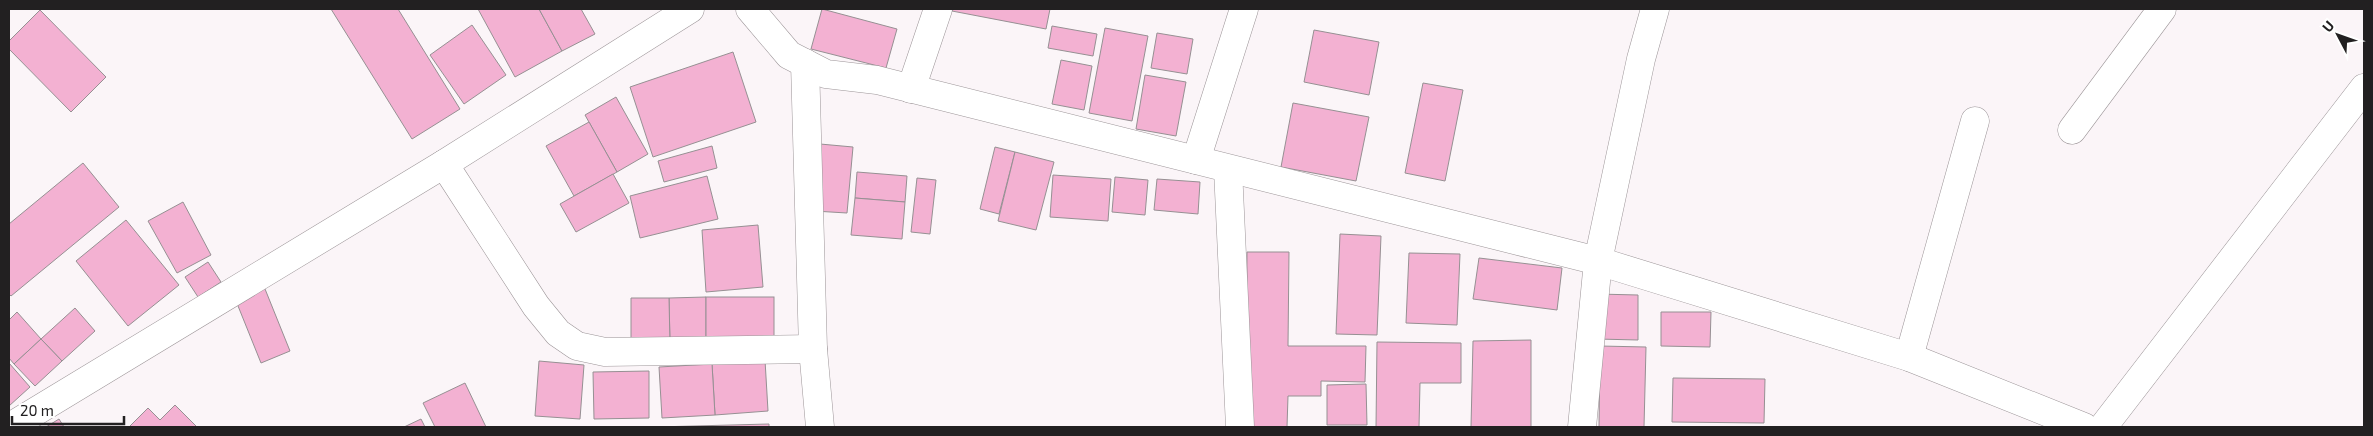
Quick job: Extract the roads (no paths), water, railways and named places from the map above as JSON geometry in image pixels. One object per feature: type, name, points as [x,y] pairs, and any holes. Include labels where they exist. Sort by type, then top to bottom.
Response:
[{"type":"street","points":[[10,427],[444,164],[690,9]]},
{"type":"street","points":[[750,9],[789,55],[826,74],[878,80],[1598,261],[1909,357],[2084,427]]},
{"type":"street","points":[[911,89],[938,9]]},
{"type":"street","points":[[1196,160],[1244,9]]},
{"type":"street","points":[[1582,427],[1598,261],[1641,59],[1655,9]]},
{"type":"street","points":[[2072,130],[2162,9]]},
{"type":"street","points":[[804,63],[813,350],[820,427]]},
{"type":"street","points":[[2103,427],[2364,88]]},
{"type":"street","points":[[1909,357],[1975,122]]},
{"type":"street","points":[[444,164],[536,306],[558,333],[577,346],[605,352],[813,350]]},
{"type":"street","points":[[1228,169],[1240,427]]}]
